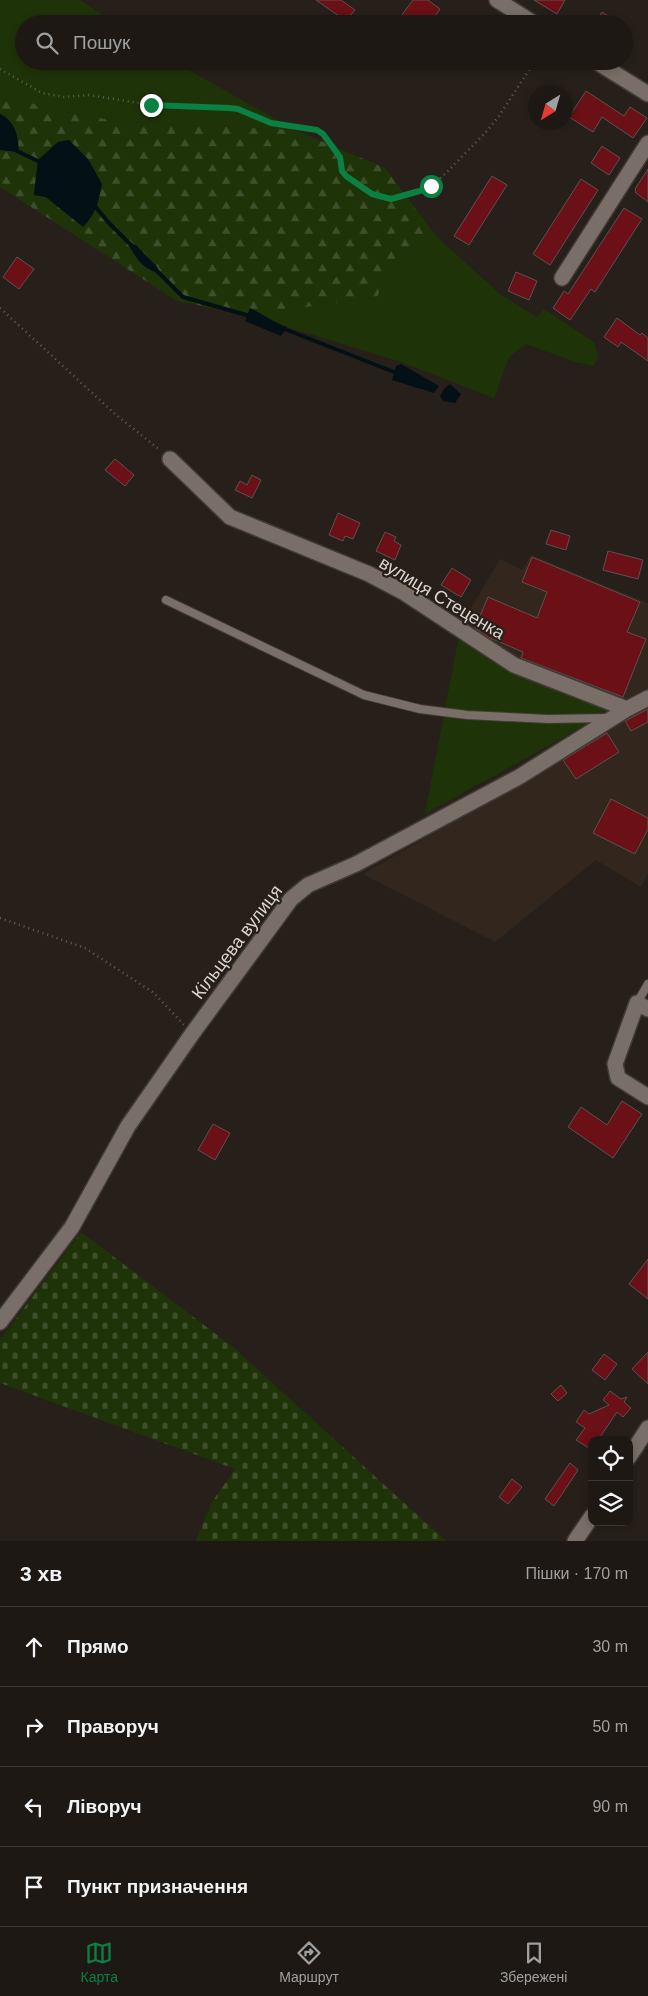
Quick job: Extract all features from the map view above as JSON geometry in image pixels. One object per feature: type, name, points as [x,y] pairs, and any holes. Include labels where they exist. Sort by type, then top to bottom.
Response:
[{"type":"street","points":[[497,0],[521,15]]},
{"type":"street","points":[[609,70],[648,94]]},
{"type":"street","points":[[562,278],[648,143]]},
{"type":"street","name":"вулиця Стеценка","points":[[170,459],[230,517],[369,574],[395,588],[514,665],[627,709]]},
{"type":"street","name":"Кільцева вулиця","points":[[0,1322],[72,1227],[128,1126],[192,1034],[291,899],[308,885],[356,864],[519,777],[627,709],[648,698]]},
{"type":"street","points":[[643,1006],[615,1064],[618,1078],[648,1097]]},
{"type":"street","points":[[633,1452],[648,1428]]},
{"type":"street","points":[[576,1541],[588,1522]]},
{"type":"lane","points":[[166,600],[364,695],[420,709],[466,715],[548,719],[613,718]]},
{"type":"lane","points":[[643,1006],[648,984]]},
{"type":"path","points":[[0,69],[35,90],[64,98],[89,95],[151,105],[238,109],[271,123],[317,130],[323,134],[340,157],[342,171],[346,176],[372,194],[391,199],[423,190],[446,173],[495,121],[529,70]]},
{"type":"path","points":[[0,308],[115,414],[170,459]]},
{"type":"path","points":[[0,918],[86,948],[154,993],[192,1034]]},
{"type":"shaded area","points":[[0,114],[13,125],[18,140],[19,152],[0,150]]},
{"type":"shaded area","points":[[69,140],[88,159],[102,184],[96,207],[83,227],[46,197],[34,195],[38,160],[58,142]]},
{"type":"shaded area","points":[[128,244],[136,245],[158,268],[157,273],[140,262]]},
{"type":"shaded area","points":[[250,308],[287,327],[281,336],[245,321]]},
{"type":"shaded area","points":[[401,364],[439,386],[434,393],[392,380],[396,366]]},
{"type":"shaded area","points":[[450,384],[461,394],[455,403],[443,401],[440,396]]},
{"type":"shaded area","points":[[531,555],[648,603],[648,689],[622,705],[516,662],[461,625],[500,559],[522,570]]},
{"type":"shaded area","points":[[648,704],[648,873],[641,887],[596,860],[495,942],[363,874],[524,781]]},
{"type":"green space","points":[[0,0],[80,0],[102,15],[15,15],[15,70],[189,70],[295,130],[121,122],[44,108],[0,90]]},
{"type":"green space","points":[[0,90],[44,108],[121,122],[295,130],[385,168],[437,237],[399,250],[377,297],[248,315],[177,301],[0,187],[0,150],[19,152],[6,117],[0,114]],"holes":[[[37,172],[83,227],[46,197],[34,195]]]},
{"type":"green space","points":[[437,237],[500,294],[537,317],[544,309],[594,342],[598,356],[594,366],[575,362],[526,344],[509,357],[494,398],[401,362],[248,315],[377,297],[399,250]]},
{"type":"green space","points":[[461,625],[516,662],[622,705],[425,814]]},
{"type":"green space","points":[[81,1232],[233,1347],[446,1541],[196,1541],[212,1502],[235,1469],[0,1383],[0,1340]]},
{"type":"building","points":[[316,0],[341,0],[355,10],[351,15],[337,15]]},
{"type":"building","points":[[413,0],[428,0],[440,9],[436,15],[402,15]]},
{"type":"building","points":[[534,0],[565,0],[557,14]]},
{"type":"building","points":[[586,91],[624,116],[630,107],[647,118],[633,138],[602,117],[593,132],[573,120],[573,111]]},
{"type":"building","points":[[602,146],[620,158],[609,175],[591,163]]},
{"type":"building","points":[[648,169],[648,202],[635,192],[635,189]]},
{"type":"building","points":[[492,176],[507,185],[469,245],[454,236]]},
{"type":"building","points":[[581,179],[598,190],[550,265],[533,254]]},
{"type":"building","points":[[624,208],[642,219],[595,292],[591,289],[570,320],[553,308],[564,291],[568,294]]},
{"type":"building","points":[[17,257],[34,269],[19,289],[3,277]]},
{"type":"building","points":[[516,272],[537,281],[529,300],[508,291]]},
{"type":"building","points":[[617,318],[640,335],[642,333],[648,338],[648,361],[621,342],[618,347],[604,337]]},
{"type":"building","points":[[115,459],[134,475],[125,486],[105,470]]},
{"type":"building","points":[[252,475],[261,480],[252,498],[235,490],[240,481],[247,485]]},
{"type":"building","points":[[338,513],[360,523],[353,539],[345,536],[343,541],[329,535]]},
{"type":"building","points":[[551,530],[570,536],[566,550],[546,544]]},
{"type":"building","points":[[385,532],[396,537],[394,541],[401,545],[395,560],[376,551]]},
{"type":"building","points":[[608,551],[643,560],[638,579],[603,570]]},
{"type":"building","points":[[532,557],[640,602],[627,632],[646,639],[623,697],[521,658],[523,652],[488,637],[475,628],[488,597],[537,618],[547,592],[522,582]]},
{"type":"building","points":[[452,568],[471,580],[461,597],[441,585]]},
{"type":"building","points":[[648,709],[648,722],[631,731],[625,721]]},
{"type":"building","points":[[607,733],[619,752],[576,779],[563,760]]},
{"type":"building","points":[[611,799],[648,818],[648,829],[635,854],[593,833]]},
{"type":"building","points":[[622,1101],[642,1114],[613,1158],[568,1127],[581,1107],[607,1125]]},
{"type":"building","points":[[213,1124],[230,1133],[215,1160],[198,1150]]},
{"type":"building","points":[[648,1259],[648,1299],[629,1284]]},
{"type":"building","points":[[648,1352],[648,1384],[632,1369]]},
{"type":"building","points":[[604,1354],[617,1364],[605,1380],[592,1370]]},
{"type":"building","points":[[561,1385],[567,1393],[558,1401],[551,1394]]},
{"type":"building","points":[[610,1391],[621,1399],[627,1397],[624,1402],[631,1408],[623,1417],[617,1412],[601,1436],[588,1436],[588,1448],[576,1440],[585,1428],[576,1422],[584,1410],[589,1414],[609,1405],[603,1400]]},
{"type":"building","points":[[570,1463],[578,1470],[554,1506],[545,1499]]},
{"type":"building","points":[[512,1479],[522,1487],[508,1504],[499,1497]]},
{"type":"waterway","points":[[15,150],[42,163]]},
{"type":"waterway","points":[[94,205],[133,247]]},
{"type":"waterway","points":[[154,268],[183,297],[250,316]]},
{"type":"waterway","points":[[282,328],[394,372]]},
{"type":"route","points":[[151,105],[238,109],[271,123],[317,130],[323,134],[340,157],[342,171],[346,176],[372,194],[383,198],[391,199],[431,186]]}]
